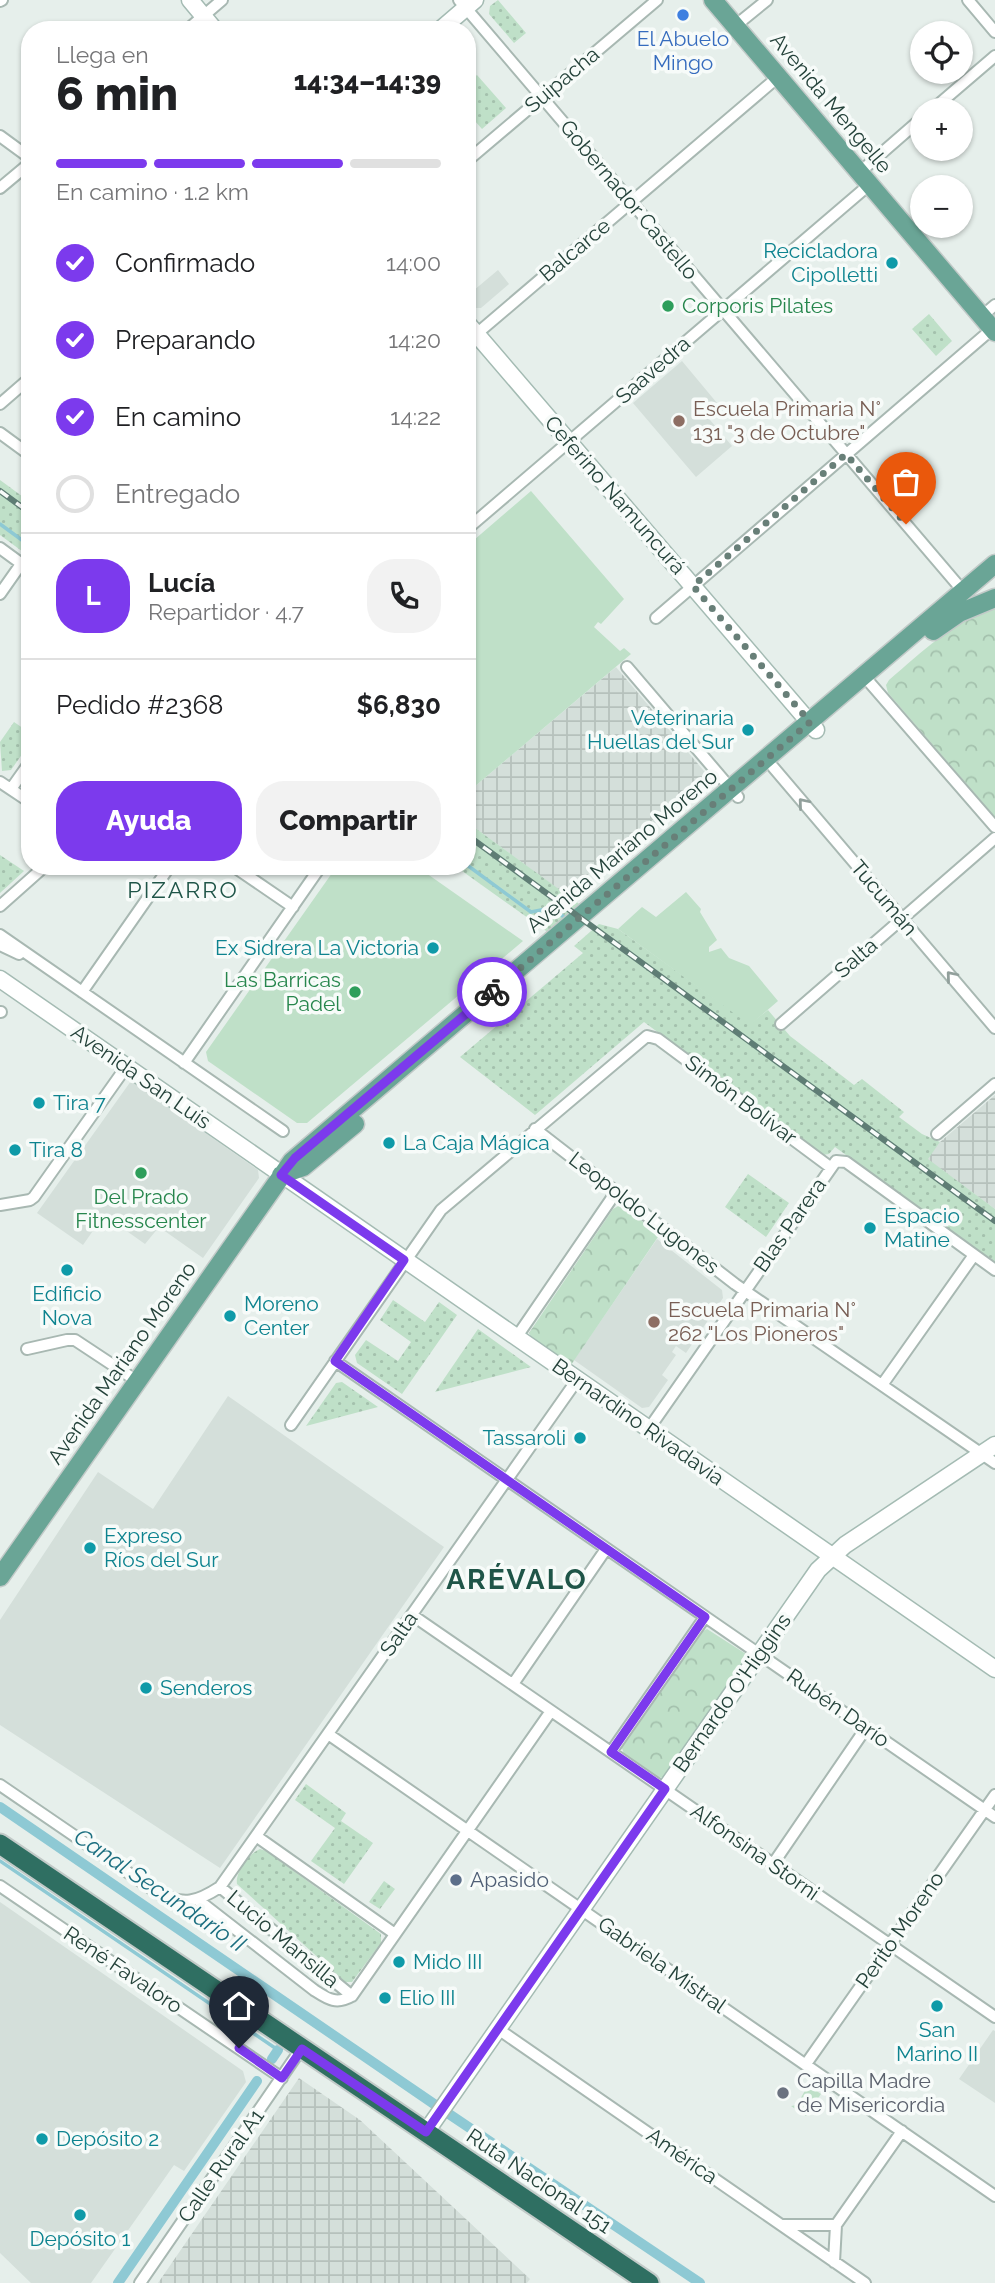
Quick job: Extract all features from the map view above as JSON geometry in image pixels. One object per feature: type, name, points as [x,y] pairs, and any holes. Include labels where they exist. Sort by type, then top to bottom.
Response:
[{"type":"highway","name":"Ruta Nacional 151","points":[[0,1829],[124,1929]]},
{"type":"highway","name":"Ruta Nacional 151","points":[[0,1844],[649,2283]]},
{"type":"main road","points":[[190,0],[207,21]]},
{"type":"main road","name":"Avenida Mengelle","points":[[713,0],[991,321]]},
{"type":"main road","points":[[449,21],[466,3]]},
{"type":"main road","name":"Ceferino Namuncurá","points":[[476,340],[569,442],[813,726]]},
{"type":"main road","name":"Avenida Mariano Moreno","points":[[0,1577],[281,1175],[298,1171],[306,1165],[867,680],[995,564]]},
{"type":"main road","name":"Avenida Mariano Moreno","points":[[867,680],[943,622],[970,607],[995,598]]},
{"type":"main road","name":"Avenida Mariano Moreno","points":[[734,793],[773,767],[813,726]]},
{"type":"main road","name":"Avenida San Luis","points":[[0,979],[281,1175]]},
{"type":"main road","name":"Bernardino Rivadavia","points":[[281,1175],[995,1669]]},
{"type":"main road","name":"Bernardo O'Higgins","points":[[426,2132],[813,1577],[831,1556],[990,1454]]},
{"type":"street","points":[[197,21],[222,0]]},
{"type":"street","name":"Suipacha","points":[[476,153],[657,0]]},
{"type":"street","points":[[735,26],[767,0]]},
{"type":"street","points":[[968,0],[995,32]]},
{"type":"street","name":"Gobernador Castello","points":[[466,3],[542,97],[963,591]]},
{"type":"street","points":[[946,98],[995,56]]},
{"type":"street","name":"Balcarce","points":[[476,328],[631,202],[778,77]]},
{"type":"street","name":"Saavedra","points":[[476,521],[723,310],[865,178],[910,131]]},
{"type":"street","points":[[0,136],[21,151]]},
{"type":"street","points":[[0,188],[21,170]]},
{"type":"street","points":[[656,618],[846,454],[991,321]]},
{"type":"street","points":[[0,404],[21,386]]},
{"type":"street","points":[[0,433],[21,448]]},
{"type":"street","points":[[0,548],[21,564]]},
{"type":"street","points":[[0,594],[21,571]]},
{"type":"street","points":[[627,667],[734,793]]},
{"type":"street","points":[[867,680],[995,827]]},
{"type":"street","name":"Tucumán","points":[[773,767],[995,1028]]},
{"type":"street","points":[[11,789],[21,775]]},
{"type":"street","points":[[0,782],[21,796]]},
{"type":"street","name":"Salta","points":[[781,1024],[995,838]]},
{"type":"street","points":[[0,906],[35,875]]},
{"type":"street","points":[[82,992],[164,875]]},
{"type":"street","points":[[246,875],[293,907]]},
{"type":"street","points":[[184,1063],[315,875]]},
{"type":"street","name":"Avenida San Luis","points":[[0,935],[283,1131]]},
{"type":"street","name":"Avenida San Luis","points":[[0,946],[53,972]]},
{"type":"street","name":"Simón Bolívar","points":[[535,1129],[642,1038],[651,1036],[834,1163],[848,1163],[995,1270]]},
{"type":"street","points":[[0,1205],[34,1197],[126,1067]]},
{"type":"street","points":[[937,1134],[995,1084]]},
{"type":"street","points":[[291,1425],[441,1210],[535,1129]]},
{"type":"street","name":"Leopoldo Lugones","points":[[535,1129],[744,1291],[882,1385],[990,1454]]},
{"type":"street","name":"Blas Parera","points":[[648,1430],[834,1163]]},
{"type":"street","points":[[516,1338],[616,1192]]},
{"type":"street","points":[[882,1385],[974,1255]]},
{"type":"street","points":[[27,1349],[67,1339],[75,1340],[137,1381]]},
{"type":"street","name":"Rubén Darío","points":[[335,1361],[995,1817]]},
{"type":"street","name":"Salta","points":[[220,1887],[577,1381]]},
{"type":"street","points":[[513,1684],[607,1549]]},
{"type":"street","name":"Alfonsina Storni","points":[[412,1615],[995,2017]]},
{"type":"street","points":[[611,1752],[705,1617]]},
{"type":"street","points":[[198,1900],[314,1990],[339,2002],[352,1996],[551,1710]]},
{"type":"street","points":[[774,1864],[866,1728]]},
{"type":"street","name":"Gabriela Mistral","points":[[328,1734],[995,2196]]},
{"type":"street","name":"Lucio Mansilla","points":[[0,1785],[158,1893],[173,1900],[198,1900],[220,1887],[352,1996]]},
{"type":"street","name":"Perito Moreno","points":[[806,2064],[995,1795]]},
{"type":"street","points":[[257,1836],[395,1934]]},
{"type":"street","name":"René Favaloro","points":[[0,1886],[282,2078]]},
{"type":"street","name":"América","points":[[498,2028],[865,2283]]},
{"type":"street","name":"Calle Rural A1","points":[[140,2283],[302,2049]]},
{"type":"street","points":[[834,2262],[836,2225],[902,2132]]},
{"type":"street","points":[[782,2225],[836,2225]]},
{"type":"shaded area","points":[[498,270],[509,284],[481,308],[476,308],[476,288]]},
{"type":"shaded area","name":"Escuela Primaria N° 131 \"3 de Octubre\"","points":[[682,361],[717,403],[705,414],[732,446],[696,477],[633,403]]},
{"type":"shaded area","points":[[616,667],[709,777],[627,847],[625,844],[583,879],[562,892],[476,829],[476,785]]},
{"type":"shaded area","points":[[131,1081],[258,1170],[259,1178],[203,1258],[159,1227],[145,1244],[104,1215],[83,1245],[37,1213]]},
{"type":"shaded area","points":[[995,1095],[995,1209],[927,1159],[940,1142]]},
{"type":"shaded area","name":"Escuela Primaria N° 262 \"Los Pioneros\"","points":[[657,1239],[722,1290],[723,1298],[686,1353],[676,1346],[672,1352],[676,1355],[662,1375],[668,1380],[649,1407],[642,1408],[574,1360]]},
{"type":"shaded area","points":[[228,1396],[444,1547],[220,1868],[0,1725],[0,1620],[98,1472],[153,1509]]},
{"type":"shaded area","points":[[0,1902],[243,2071],[246,2082],[184,2171],[174,2165],[91,2283],[31,2283],[0,2253]]},
{"type":"shaded area","points":[[993,2030],[995,2031],[995,2103],[959,2079]]},
{"type":"shaded area","points":[[299,2078],[360,2120],[530,2279],[527,2283],[158,2283]]},
{"type":"green space","points":[[498,0],[526,33],[514,43],[489,14],[490,6]]},
{"type":"green space","points":[[476,76],[506,108],[482,129],[476,122]]},
{"type":"green space","points":[[929,314],[952,341],[936,356],[912,329]]},
{"type":"green space","points":[[0,480],[21,495],[21,550],[0,535]]},
{"type":"green space","points":[[531,491],[624,599],[601,624],[598,622],[594,627],[620,651],[624,648],[631,654],[476,785],[476,538]]},
{"type":"green space","points":[[995,609],[995,817],[888,693],[886,685],[939,638],[965,622]]},
{"type":"green space","points":[[14,722],[21,727],[21,756],[11,770],[2,771],[0,742]]},
{"type":"green space","points":[[476,829],[582,906],[549,933],[468,875],[476,875]]},
{"type":"green space","points":[[0,855],[21,869],[21,874],[0,893]]},
{"type":"green space","name":"Las Barricas Padel","points":[[331,875],[429,875],[523,941],[307,1123],[297,1123],[208,1061],[206,1052]]},
{"type":"green space","points":[[686,892],[701,909],[700,912],[717,940],[709,947],[709,952],[721,948],[729,958],[749,966],[778,1001],[750,1025],[618,929],[642,907],[656,917]]},
{"type":"green space","points":[[599,924],[618,929],[750,1024],[768,1010],[790,1036],[854,1085],[862,1079],[904,1112],[899,1117],[922,1134],[940,1142],[928,1159],[995,1209],[995,1264],[835,1147],[829,1154],[823,1155],[644,1022],[535,1115],[460,1057],[583,953],[574,946]]},
{"type":"green space","points":[[748,1174],[789,1203],[766,1237],[725,1207]]},
{"type":"green space","points":[[620,1205],[660,1234],[571,1365],[532,1339],[529,1333],[613,1209]]},
{"type":"green space","points":[[393,1300],[425,1322],[439,1302],[457,1315],[402,1394],[357,1363],[355,1355],[366,1340],[398,1361],[411,1342],[380,1320]]},
{"type":"green space","points":[[478,1329],[531,1367],[435,1392]]},
{"type":"green space","points":[[342,1382],[378,1407],[306,1426],[336,1383]]},
{"type":"green space","points":[[707,1629],[746,1654],[748,1658],[666,1777],[658,1778],[624,1754],[622,1748]]},
{"type":"green space","points":[[306,1784],[346,1813],[341,1821],[373,1843],[344,1884],[311,1861],[335,1828],[295,1800]]},
{"type":"green space","points":[[260,1849],[381,1934],[381,1943],[352,1982],[345,1982],[237,1884],[238,1874],[244,1864]]},
{"type":"green space","points":[[384,1881],[395,1889],[380,1909],[369,1902]]},
{"type":"green space","points":[[808,2085],[821,2094],[806,2116],[791,2106],[797,2105]]},
{"type":"waterway","points":[[0,524],[21,539]]},
{"type":"waterway","points":[[476,872],[531,912],[551,908],[564,917]]},
{"type":"waterway","name":"Canal Secundario II","points":[[0,1807],[434,2104]]},
{"type":"waterway","points":[[0,1861],[278,2050]]},
{"type":"waterway","points":[[272,2059],[278,2050]]},
{"type":"waterway","points":[[118,2283],[257,2081]]},
{"type":"waterway","name":"Canal Secundario II","points":[[449,2114],[700,2283]]},
{"type":"railway","points":[[0,491],[21,506]]},
{"type":"railway","points":[[476,842],[995,1221]]},
{"type":"way so far","points":[[492,992],[810,722],[693,586],[846,454],[906,524]]},
{"type":"place","name":"El Abuelo Mingo","points":[[683,15]]},
{"type":"place","name":"Recicladora Cipolletti","points":[[892,263]]},
{"type":"place","name":"Corporis Pilates","points":[[668,306]]},
{"type":"place","name":"Escuela Primaria N° 131 \"3 de Octubre\"","points":[[679,421]]},
{"type":"place","name":"Veterinaria Huellas del Sur","points":[[748,730]]},
{"type":"place","name":"Ex Sidrera La Victoria","points":[[433,948]]},
{"type":"place","name":"Las Barricas Padel","points":[[355,992]]},
{"type":"place","name":"Tira 7","points":[[39,1103]]},
{"type":"place","name":"La Caja Mágica","points":[[389,1143]]},
{"type":"place","name":"Tira 8","points":[[15,1150]]},
{"type":"place","name":"Del Prado Fitnesscenter","points":[[141,1173]]},
{"type":"place","name":"Espacio Matine","points":[[870,1228]]},
{"type":"place","name":"Edificio Nova","points":[[67,1270]]},
{"type":"place","name":"Moreno Center","points":[[230,1316]]},
{"type":"place","name":"Escuela Primaria N° 262 \"Los Pioneros\"","points":[[654,1322]]},
{"type":"place","name":"Tassaroli","points":[[580,1438]]},
{"type":"place","name":"Expreso Ríos del Sur","points":[[90,1548]]},
{"type":"place","name":"Senderos","points":[[146,1688]]},
{"type":"place","name":"Apasido","points":[[456,1880]]},
{"type":"place","name":"Mido III","points":[[399,1962]]},
{"type":"place","name":"Elio III","points":[[385,1998]]},
{"type":"place","name":"San Marino II","points":[[937,2006]]},
{"type":"place","name":"Capilla Madre de Misericordia","points":[[783,2093]]},
{"type":"place","name":"Depósito 2","points":[[42,2139]]},
{"type":"place","name":"Depósito 1","points":[[80,2215]]},
{"type":"district","name":"PIZARRO","points":[[183,890]]},
{"type":"district","name":"ARÉVALO","points":[[517,1579]]},
{"type":"route","points":[[239,2048],[282,2078],[302,2049],[426,2132],[665,1789],[611,1752],[705,1617],[335,1361],[404,1260],[281,1175],[295,1158],[492,992]]}]
